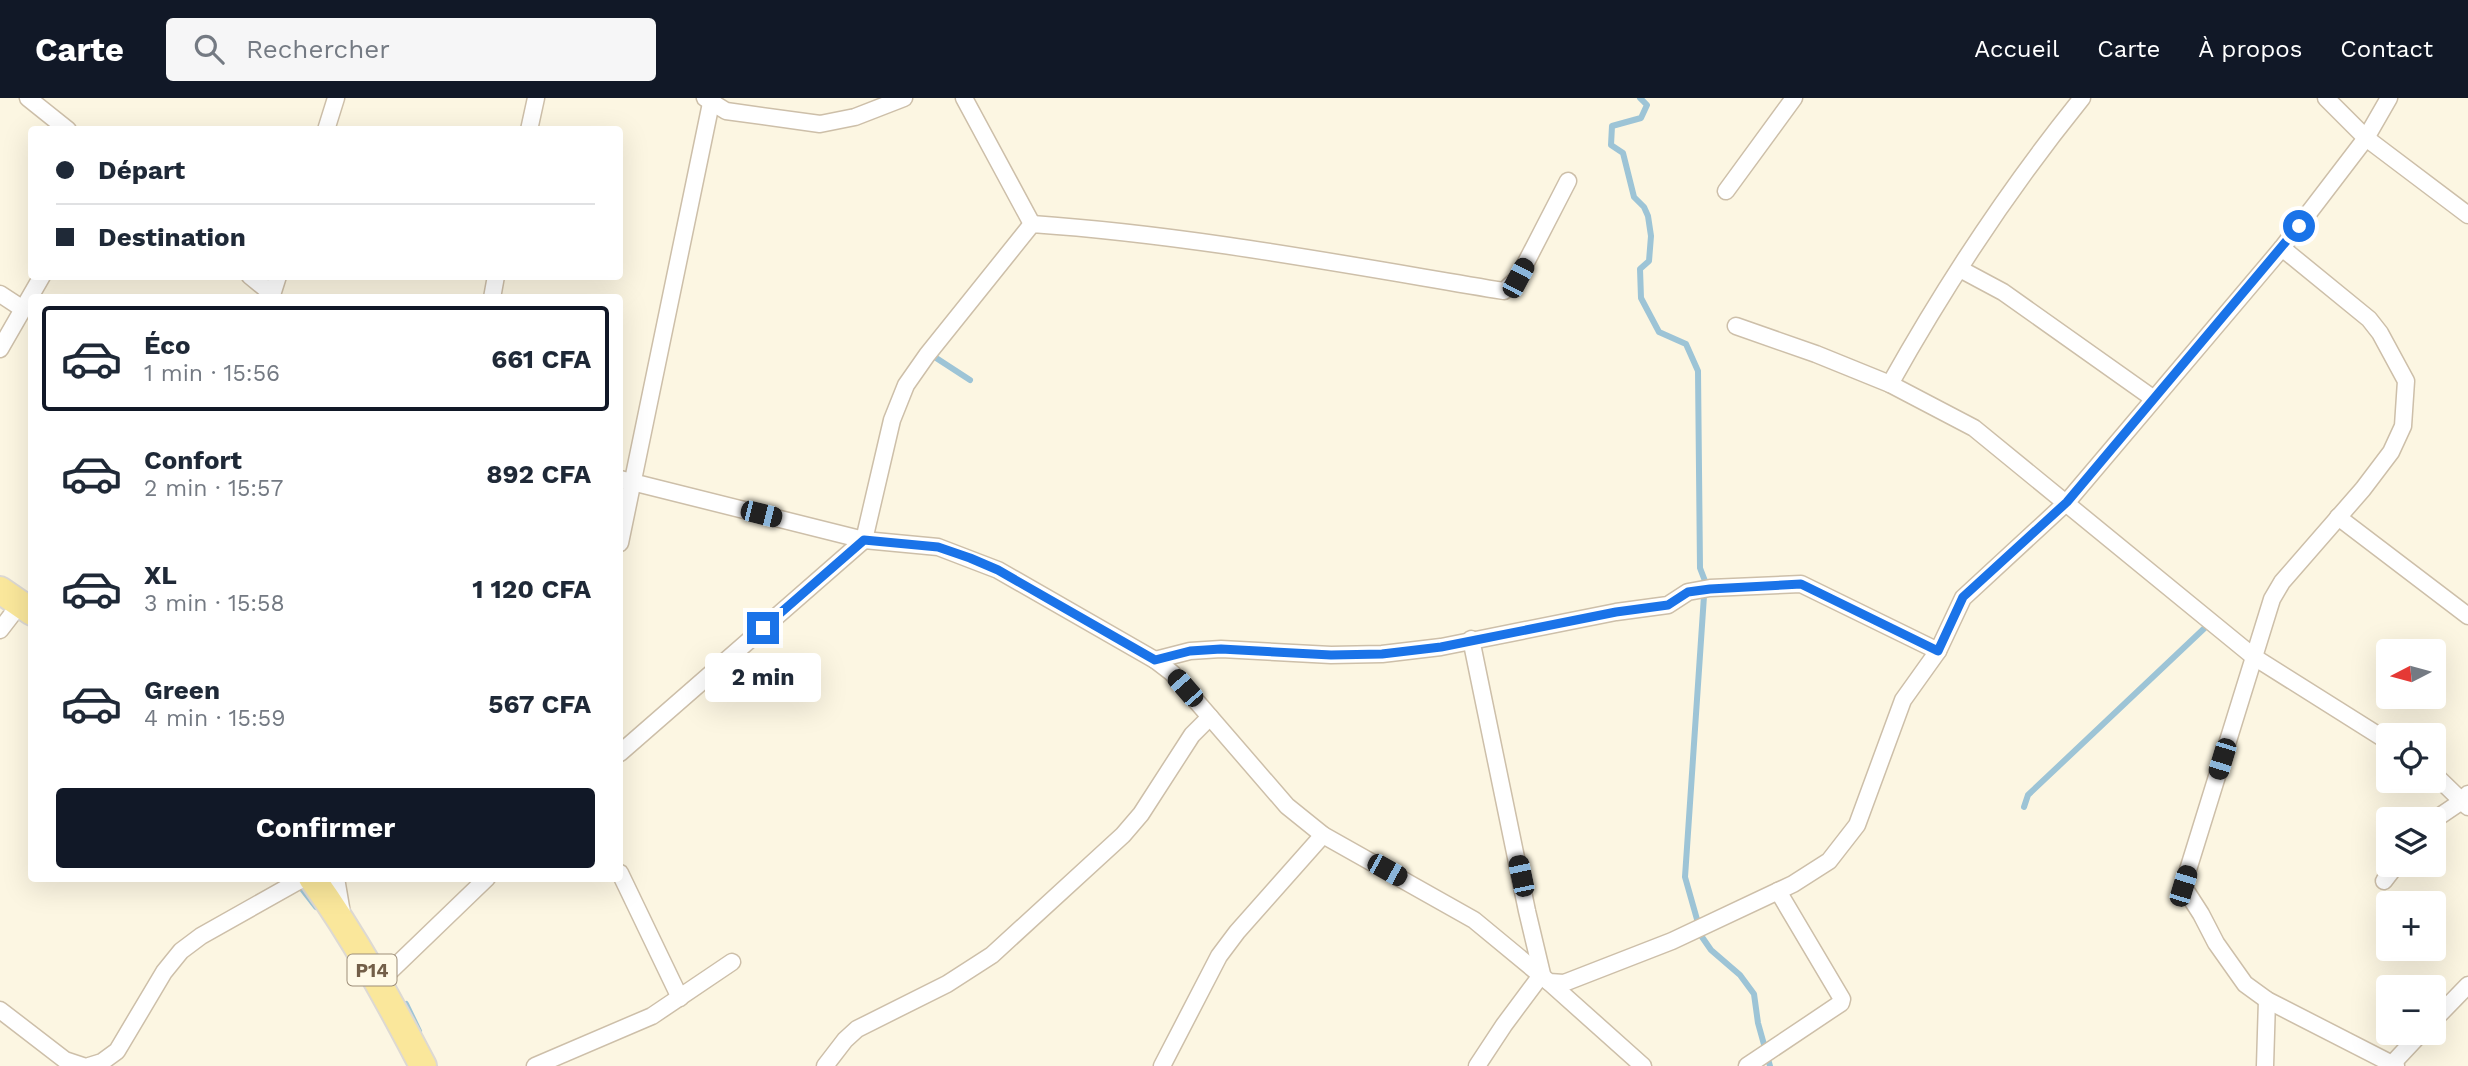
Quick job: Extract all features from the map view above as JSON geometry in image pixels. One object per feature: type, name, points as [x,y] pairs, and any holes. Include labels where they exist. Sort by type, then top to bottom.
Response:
[{"type":"main road","name":"P14","points":[[316,882],[379,982],[423,1066]]},
{"type":"street","points":[[28,98],[63,126]]},
{"type":"street","points":[[327,126],[336,98]]},
{"type":"street","points":[[530,126],[536,98]]},
{"type":"street","points":[[623,505],[625,480],[708,101],[726,111],[820,124],[856,117],[904,98]]},
{"type":"street","points":[[964,98],[1032,224]]},
{"type":"street","points":[[1726,191],[1794,98]]},
{"type":"street","points":[[1890,384],[1932,309],[2044,146],[2082,98]]},
{"type":"street","points":[[2326,98],[2367,138],[2468,215]]},
{"type":"street","points":[[1546,978],[1564,983],[1660,946],[1793,884],[1829,861],[1857,825],[1903,700],[1938,651],[1963,597],[2067,502],[2282,248],[2367,138],[2389,98]]},
{"type":"street","points":[[1032,224],[1107,229],[1197,240],[1504,291],[1518,278],[1568,181]]},
{"type":"street","points":[[623,750],[864,540],[892,420],[906,385],[1032,224]]},
{"type":"street","points":[[2282,248],[2369,319],[2380,333],[2406,381],[2403,426],[2390,452],[2282,582],[2272,599],[2183,886],[2216,943],[2245,984],[2267,1000],[2394,1065],[2411,1045]]},
{"type":"street","points":[[1960,269],[2003,292],[2154,399]]},
{"type":"street","points":[[254,280],[270,294]]},
{"type":"street","points":[[0,294],[23,310]]},
{"type":"street","points":[[0,349],[28,301]]},
{"type":"street","points":[[1736,326],[1890,384],[1974,428],[2254,657],[2376,734]]},
{"type":"street","points":[[625,480],[864,540],[938,547],[998,570],[1155,660],[1172,673],[1287,806],[1323,835],[1474,920],[1546,978],[1643,1066]]},
{"type":"street","points":[[2338,517],[2468,616]]},
{"type":"street","points":[[1155,660],[1190,651],[1221,649],[1331,655],[1382,654],[1441,647],[1616,612],[1668,605],[1688,592],[1801,584],[1938,651]]},
{"type":"street","points":[[0,630],[17,602]]},
{"type":"street","points":[[1471,639],[1527,911],[1546,978]]},
{"type":"street","points":[[825,1066],[857,1029],[947,984],[992,955],[1079,877],[1141,814],[1192,735],[1210,717]]},
{"type":"street","points":[[2446,784],[2466,801],[2446,813]]},
{"type":"street","points":[[1161,1066],[1219,956],[1323,835]]},
{"type":"street","points":[[2384,881],[2387,877]]},
{"type":"street","points":[[623,879],[680,998]]},
{"type":"street","points":[[89,1066],[102,1062],[117,1051],[164,972],[181,951],[201,936],[296,882]]},
{"type":"street","points":[[336,882],[343,922]]},
{"type":"street","points":[[379,982],[483,882]]},
{"type":"street","points":[[1747,1066],[1841,1003],[1842,999],[1779,891]]},
{"type":"street","points":[[535,1066],[652,1016],[732,962]]},
{"type":"street","points":[[1477,1066],[1504,1025],[1546,978]]},
{"type":"street","points":[[2446,1008],[2468,985]]},
{"type":"street","points":[[2265,1066],[2267,1000]]},
{"type":"street","points":[[0,1010],[65,1060],[83,1066]]},
{"type":"waterway","points":[[1640,98],[1647,105],[1641,118],[1612,126],[1611,145],[1623,153],[1634,197],[1644,207],[1648,216],[1651,236],[1649,261],[1640,269],[1641,298],[1659,332],[1686,344],[1698,371],[1700,568],[1705,581],[1685,877],[1702,937],[1711,950],[1740,975],[1754,994],[1758,1023],[1770,1066]]},
{"type":"waterway","points":[[930,354],[970,380]]},
{"type":"waterway","points":[[2024,807],[2028,795],[2211,622]]},
{"type":"waterway","points":[[302,889],[316,907]]},
{"type":"waterway","points":[[406,1004],[419,1031]]},
{"type":"route","points":[[763,628],[864,540],[938,547],[970,558],[998,570],[1155,660],[1190,651],[1221,649],[1331,655],[1382,654],[1441,647],[1616,612],[1668,605],[1688,592],[1801,584],[1938,651],[1963,597],[2067,502],[2299,226]]}]
